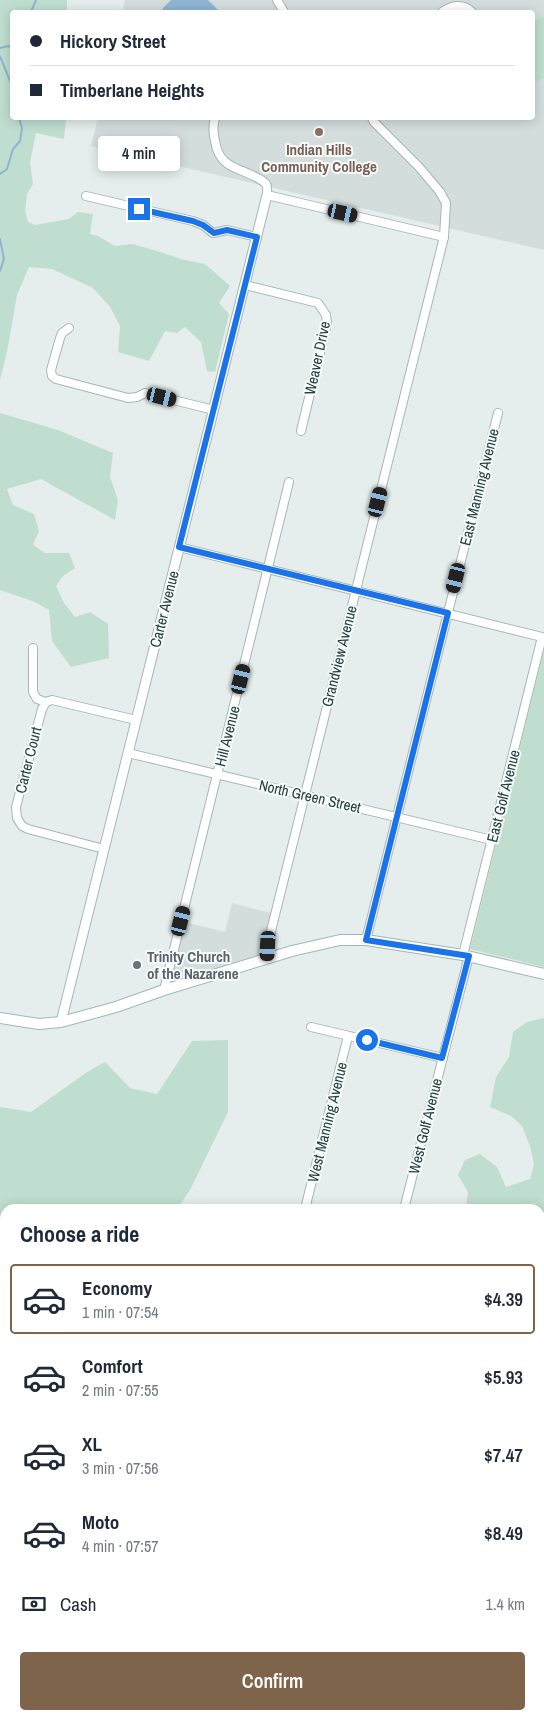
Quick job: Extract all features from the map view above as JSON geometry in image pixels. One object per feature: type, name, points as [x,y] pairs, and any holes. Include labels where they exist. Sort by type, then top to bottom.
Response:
[{"type":"main road","points":[[0,1018],[39,1024],[60,1022],[116,1007],[164,990],[268,959],[340,940],[366,940],[466,955],[544,974]]},
{"type":"street","points":[[445,10],[452,6],[459,6],[470,10]]},
{"type":"street","points":[[215,120],[213,133],[219,155],[228,166],[252,175],[266,184],[268,188],[267,195],[444,237]]},
{"type":"street","name":"Grandview Avenue","points":[[268,959],[270,931],[444,237],[446,203],[440,192],[419,167],[392,142],[373,120]]},
{"type":"street","name":"Carter Avenue","points":[[60,1022],[267,195]]},
{"type":"street","points":[[86,196],[193,221],[214,233],[227,230],[257,237]]},
{"type":"street","name":"Weaver Drive","points":[[245,285],[318,303],[326,315],[327,323],[301,431]]},
{"type":"street","points":[[69,328],[62,332],[51,370],[52,376],[56,379],[128,398],[137,397],[145,393],[214,410]]},
{"type":"street","name":"East Manning Avenue","points":[[366,940],[498,413]]},
{"type":"street","name":"Hill Avenue","points":[[164,990],[289,482]]},
{"type":"street","points":[[179,547],[448,613]]},
{"type":"street","name":"East Golf Avenue","points":[[448,613],[542,636],[466,955]]},
{"type":"street","points":[[33,648],[33,692],[37,698],[46,702],[52,700],[136,720]]},
{"type":"street","name":"Carter Court","points":[[46,702],[42,709],[16,808],[17,818],[22,826],[28,829],[104,849]]},
{"type":"street","name":"North Green Street","points":[[128,753],[492,840]]},
{"type":"street","name":"West Golf Avenue","points":[[405,1204],[466,955]]},
{"type":"street","points":[[310,1028],[442,1058]]},
{"type":"street","name":"West Manning Avenue","points":[[306,1204],[348,1036]]},
{"type":"shaded area","name":"Indian Hills Community College","points":[[125,0],[544,0],[544,250],[91,146],[98,120],[535,120],[535,10],[122,10]]},
{"type":"shaded area","points":[[232,903],[275,914],[268,959],[164,990],[181,921],[225,932]]},
{"type":"green space","points":[[0,0],[67,0],[67,10],[10,10],[10,120],[66,120],[64,139],[36,133],[30,163],[33,184],[27,194],[25,211],[28,222],[35,225],[69,219],[78,212],[93,214],[90,234],[98,236],[115,246],[132,244],[181,259],[205,264],[230,286],[219,303],[229,314],[215,372],[207,371],[201,342],[185,327],[177,333],[165,331],[149,361],[118,352],[120,326],[110,307],[93,288],[52,269],[29,267],[17,295],[0,380]]},
{"type":"green space","points":[[544,16],[544,78],[535,82],[535,21]]},
{"type":"green space","points":[[0,413],[58,430],[113,453],[110,477],[118,500],[115,520],[41,479],[7,489],[13,505],[34,514],[39,531],[33,545],[45,553],[69,553],[75,568],[63,576],[56,586],[64,603],[75,617],[90,612],[108,624],[109,658],[71,667],[52,641],[49,610],[35,602],[0,590]]},
{"type":"green space","points":[[544,650],[544,967],[470,949]]},
{"type":"green space","points":[[544,1018],[544,1204],[467,1204],[468,1192],[458,1175],[465,1160],[480,1154],[497,1167],[506,1187],[530,1179],[534,1164],[530,1146],[522,1126],[511,1116],[490,1107],[496,1077],[509,1057],[513,1032],[527,1022]]},
{"type":"green space","points":[[228,1040],[228,1112],[190,1190],[180,1204],[0,1204],[0,1107],[31,1112],[87,1072],[105,1062],[130,1088],[157,1094],[192,1041]]},
{"type":"water","points":[[171,0],[208,0],[218,10],[162,10]]},
{"type":"waterway","points":[[32,10],[36,0]]},
{"type":"waterway","points":[[0,48],[10,47]]},
{"type":"waterway","points":[[0,56],[10,81]]},
{"type":"waterway","points":[[0,174],[7,169],[13,149],[20,141],[22,128],[20,120]]},
{"type":"waterway","points":[[0,239],[4,259],[0,271]]},
{"type":"place","name":"Indian Hills Community College","points":[[319,132]]},
{"type":"place","name":"Trinity Church of the Nazarene","points":[[137,965]]},
{"type":"route","points":[[139,209],[193,221],[214,233],[227,230],[257,237],[179,547],[448,613],[366,940],[469,956],[442,1058],[367,1040]]}]
